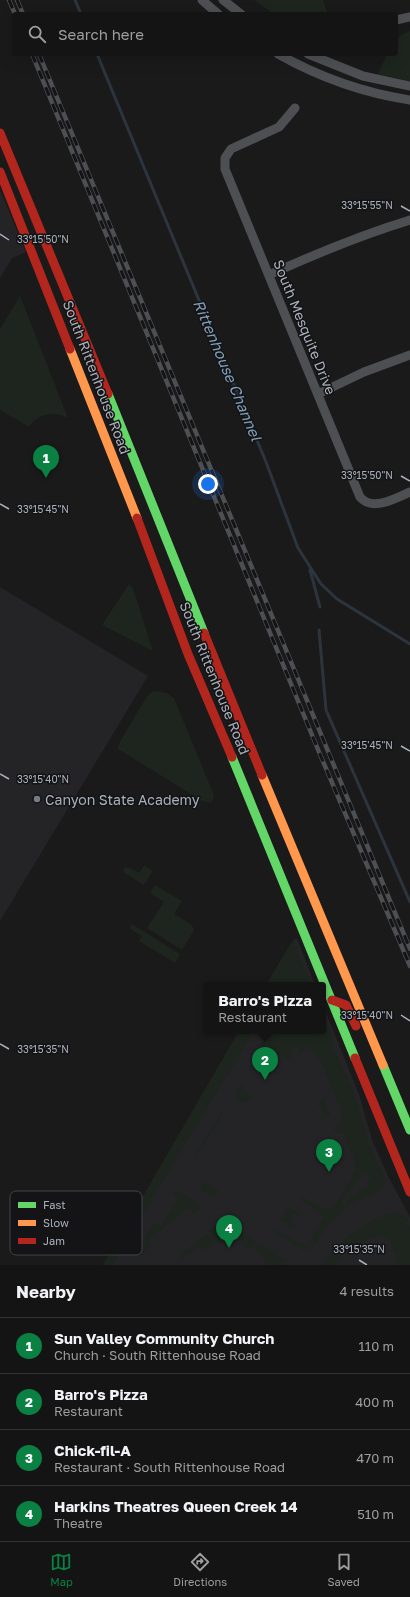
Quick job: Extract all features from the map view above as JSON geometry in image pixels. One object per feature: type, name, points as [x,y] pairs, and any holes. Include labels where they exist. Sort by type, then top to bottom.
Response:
[{"type":"main road","name":"South Rittenhouse Road","points":[[0,133],[84,334],[200,653],[325,982]]},
{"type":"main road","name":"South Rittenhouse Road","points":[[0,172],[160,576],[200,653],[381,1061],[410,1130]]},
{"type":"main road","name":"South Rittenhouse Road","points":[[326,984],[410,1190]]},
{"type":"main road","points":[[332,1000],[341,1001],[347,1006],[367,1050],[381,1061]]},
{"type":"street","points":[[202,0],[216,12]]},
{"type":"street","points":[[224,0],[239,12]]},
{"type":"street","points":[[398,20],[410,17]]},
{"type":"street","points":[[282,56],[336,81],[358,88],[410,100]]},
{"type":"street","points":[[313,56],[364,76],[410,86]]},
{"type":"street","name":"South Mesquite Drive","points":[[295,108],[279,127],[231,150],[225,158],[225,169],[360,497],[367,503],[375,504],[410,492]]},
{"type":"street","points":[[269,275],[321,251],[379,229],[410,220]]},
{"type":"street","points":[[318,394],[364,372],[410,354]]},
{"type":"shaded area","points":[[254,0],[323,0],[327,12],[271,12]]},
{"type":"shaded area","points":[[410,31],[410,81],[378,74],[386,56],[398,56],[398,38]]},
{"type":"shaded area","points":[[0,190],[26,252],[12,258],[0,278]]},
{"type":"shaded area","points":[[20,296],[68,418],[57,414],[42,416],[33,422],[29,427],[0,410],[0,329]]},
{"type":"shaded area","points":[[129,584],[133,588],[153,651],[102,625]]},
{"type":"shaded area","name":"Canyon State Academy","points":[[0,587],[148,676],[0,921]]},
{"type":"shaded area","points":[[153,691],[167,693],[174,698],[213,793],[214,797],[211,803],[202,801],[118,749],[121,740],[147,696]]},
{"type":"shaded area","points":[[144,866],[153,871],[144,885],[123,872],[124,868],[130,868],[139,873]]},
{"type":"shaded area","points":[[155,885],[182,901],[174,914],[192,925],[194,930],[182,950],[147,928],[164,902],[150,893]]},
{"type":"shaded area","points":[[132,924],[180,954],[175,963],[139,941],[142,936],[129,928]]},
{"type":"shaded area","points":[[297,938],[314,982],[268,982],[293,940]]},
{"type":"shaded area","points":[[293,940],[310,982],[268,982]]},
{"type":"shaded area","points":[[326,1012],[359,1094],[372,1140],[389,1178],[410,1217],[410,1265],[103,1265],[109,1255],[142,1255],[142,1198],[237,1034],[326,1034]]},
{"type":"shaded area","points":[[326,1022],[332,1037],[333,1048],[352,1088],[370,1147],[386,1181],[383,1189],[348,1206],[346,1201],[361,1189],[368,1188],[367,1184],[371,1178],[369,1175],[364,1174],[342,1200],[342,1204],[346,1208],[329,1224],[312,1248],[309,1249],[305,1248],[303,1250],[274,1231],[276,1230],[307,1247],[325,1216],[299,1199],[299,1197],[301,1196],[321,1208],[331,1208],[337,1203],[356,1170],[353,1155],[348,1146],[346,1133],[333,1132],[343,1116],[328,1077],[318,1057],[312,1050],[306,1047],[301,1054],[298,1047],[291,1049],[294,1059],[289,1061],[265,1046],[255,1062],[252,1060],[263,1042],[271,1034],[326,1034]]},
{"type":"shaded area","points":[[237,1034],[252,1034],[142,1216],[142,1198]]},
{"type":"shaded area","points":[[241,1084],[245,1086],[242,1091],[252,1097],[249,1102],[247,1101],[246,1103],[236,1097],[237,1095],[235,1094]]},
{"type":"shaded area","points":[[322,1098],[330,1115],[329,1117],[322,1113],[324,1110],[318,1106]]},
{"type":"shaded area","points":[[222,1111],[224,1112],[194,1160],[196,1154]]},
{"type":"shaded area","points":[[204,1182],[218,1189],[216,1196],[214,1197],[201,1189]]},
{"type":"shaded area","points":[[176,1190],[199,1204],[200,1209],[194,1213],[189,1207],[147,1241],[151,1248],[142,1256],[138,1255],[142,1255],[142,1243],[154,1224],[161,1227],[178,1199],[173,1195],[173,1192]]},
{"type":"shaded area","points":[[288,1207],[303,1215],[301,1217],[294,1214],[290,1221],[296,1226],[295,1228],[281,1220]]},
{"type":"shaded area","points":[[399,1211],[399,1214],[408,1219],[405,1223],[406,1225],[410,1225],[410,1265],[399,1265],[390,1240],[382,1235],[346,1247],[335,1265],[322,1265],[337,1247],[355,1231],[377,1218]]},
{"type":"shaded area","points":[[222,1221],[256,1242],[249,1250],[236,1234],[234,1235],[232,1233],[219,1244],[209,1231]]},
{"type":"shaded area","points":[[207,1234],[215,1243],[205,1250],[202,1246],[200,1248],[198,1246],[181,1260],[178,1256]]},
{"type":"shaded area","points":[[258,1243],[287,1261],[283,1265],[268,1265],[255,1247]]},
{"type":"shaded area","points":[[109,1255],[118,1255],[112,1265],[103,1265]]},
{"type":"waterway","name":"Rittenhouse Channel","points":[[75,0],[80,12]]},
{"type":"waterway","name":"Rittenhouse Channel","points":[[98,56],[266,462],[298,548],[321,584],[337,599],[410,644]]},
{"type":"waterway","points":[[310,570],[320,607]]},
{"type":"waterway","points":[[319,630],[326,710],[410,902]]},
{"type":"railway","points":[[9,0],[14,12]]},
{"type":"railway","points":[[17,0],[22,12]]},
{"type":"railway","points":[[33,56],[319,752],[410,966]]},
{"type":"railway","points":[[40,56],[410,949]]},
{"type":"traffic: fast","points":[[108,394],[204,633]]},
{"type":"traffic: fast","points":[[232,757],[324,982]]},
{"type":"traffic: fast","points":[[326,987],[355,1058]]},
{"type":"traffic: fast","points":[[383,1065],[410,1130]]},
{"type":"traffic: slow","points":[[70,349],[137,518]]},
{"type":"traffic: slow","points":[[262,775],[383,1065]]},
{"type":"traffic: jam","points":[[0,133],[108,394]]},
{"type":"traffic: jam","points":[[0,172],[70,349]]},
{"type":"traffic: jam","points":[[137,518],[188,654],[232,757]]},
{"type":"traffic: jam","points":[[204,633],[262,775]]},
{"type":"traffic: jam","points":[[332,1000],[346,1005],[356,1026]]},
{"type":"traffic: jam","points":[[355,1058],[410,1192]]},
{"type":"place","name":"Sun Valley Community Church","points":[[46,478]]},
{"type":"place","name":"Canyon State Academy","points":[[37,799]]},
{"type":"place","name":"Barro's Pizza","points":[[265,1080]]},
{"type":"place","name":"Chick-fil-A","points":[[329,1172]]},
{"type":"place","name":"Harkins Theatres Queen Creek 14","points":[[229,1248]]}]
